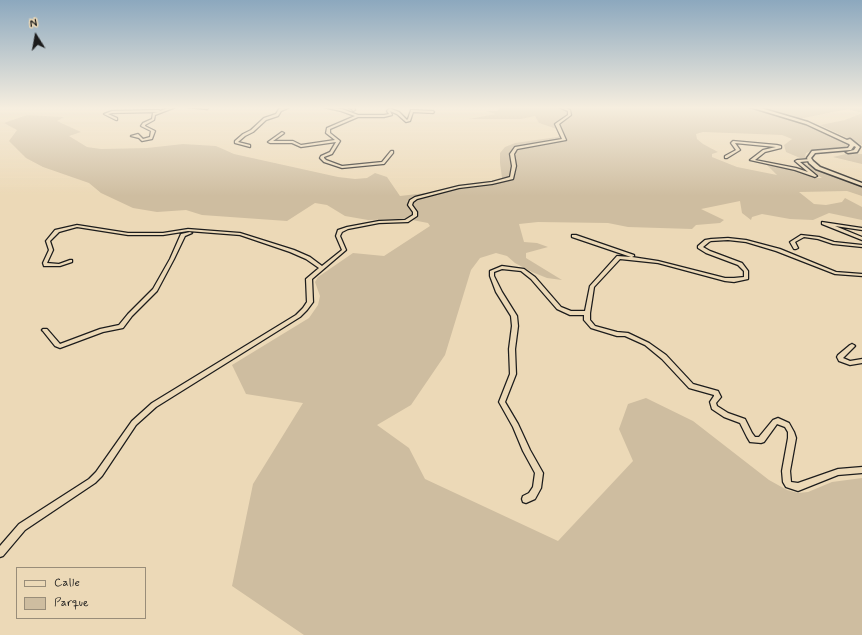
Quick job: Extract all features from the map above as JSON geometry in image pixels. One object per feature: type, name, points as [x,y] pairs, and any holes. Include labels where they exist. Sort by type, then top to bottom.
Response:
[{"type":"main road","points":[[837,137],[852,145],[850,149],[814,152],[810,156],[810,160],[823,170],[862,185]]},
{"type":"main road","points":[[841,137],[854,143],[858,147],[855,150],[821,154],[817,156],[816,160],[828,169],[862,182]]},
{"type":"street","points":[[139,137],[142,140],[151,137]]},
{"type":"street","points":[[242,137],[236,142],[249,146]]},
{"type":"street","points":[[277,137],[270,142],[293,142],[301,146],[338,141]]},
{"type":"street","points":[[333,137],[338,141]]},
{"type":"street","points":[[0,553],[22,527],[92,481],[99,474],[134,423],[154,405],[298,316],[310,302],[309,279],[344,250],[338,236],[340,231],[347,228],[378,222],[406,221],[415,216],[410,205],[416,198],[459,187],[486,184],[512,178],[514,166],[512,154],[516,148],[564,140],[563,137]]},
{"type":"street","points":[[338,141],[331,153],[322,158],[327,162],[342,167],[383,163],[392,152]]},
{"type":"street","points":[[726,157],[738,150],[733,143],[734,142],[778,146],[780,148],[764,151],[752,160],[796,169],[815,176],[797,162],[810,160]]},
{"type":"street","points":[[862,229],[824,223],[862,239]]},
{"type":"street","points":[[70,260],[57,266],[45,264],[51,250],[48,241],[51,236],[62,228],[72,226],[128,234],[163,234],[188,230],[240,234],[292,251],[308,258],[322,268]]},
{"type":"street","points":[[45,330],[57,345],[60,346],[102,330],[121,327],[130,315],[155,290],[183,235],[199,232],[232,235],[240,234]]},
{"type":"street","points":[[574,236],[643,259],[715,278],[734,280],[746,278],[746,271],[740,264],[708,252],[700,247],[706,241],[728,239],[767,247],[835,272],[862,275]]},
{"type":"street","points":[[796,248],[792,242],[803,236],[819,238],[833,243],[862,246]]},
{"type":"street","points":[[643,259],[619,257],[590,291],[587,320],[593,327],[613,333],[626,334],[647,344],[664,357],[691,386],[716,393],[718,397],[713,402],[713,405],[726,415],[743,421],[749,435],[753,440],[761,440],[775,422],[778,421],[787,425],[791,432],[792,438],[786,471],[787,482],[791,486],[810,483],[838,472],[862,470]]},
{"type":"street","points":[[526,499],[532,496],[537,488],[539,473],[516,426],[502,402],[513,374],[512,349],[515,326],[514,316],[499,292],[492,276],[492,271],[502,267],[522,270],[533,278],[559,308],[570,313],[587,313]]},
{"type":"street","points":[[852,346],[840,357],[841,359],[850,363],[862,361]]},
{"type":"green space","points":[[12,137],[70,137],[87,147],[101,149],[147,148],[183,144],[216,146],[234,154],[338,177],[355,179],[367,178],[375,173],[387,177],[400,196],[494,185],[502,178],[500,153],[505,147],[515,143],[557,137],[697,137],[697,139],[703,144],[718,152],[712,154],[712,157],[737,167],[777,175],[767,165],[798,171],[813,178],[822,178],[802,164],[802,160],[807,165],[862,187],[862,196],[847,191],[799,192],[814,204],[826,205],[842,202],[845,198],[862,207],[862,220],[829,213],[813,220],[790,219],[762,214],[752,217],[751,220],[742,213],[740,201],[701,209],[724,220],[720,223],[696,225],[692,229],[628,227],[608,223],[538,222],[519,224],[524,242],[537,243],[548,247],[526,253],[526,258],[562,280],[547,278],[532,272],[515,263],[507,256],[496,253],[480,258],[471,270],[445,355],[411,405],[377,425],[409,448],[425,479],[558,541],[633,461],[619,429],[628,404],[646,398],[693,421],[769,480],[787,490],[798,493],[808,492],[832,482],[862,478],[862,635],[304,635],[232,586],[253,484],[303,403],[246,394],[232,365],[309,318],[318,305],[320,296],[315,282],[318,277],[353,253],[384,256],[430,226],[428,223],[407,219],[368,220],[345,216],[327,205],[315,203],[287,221],[202,215],[186,210],[157,212],[133,208],[101,193],[89,183],[43,167],[26,158],[9,141]]},
{"type":"green space","points":[[786,137],[833,137],[843,141],[848,147],[818,149],[806,153],[805,158],[800,158],[786,152],[784,145],[792,139]]},
{"type":"green space","points":[[844,137],[862,137],[862,145]]},
{"type":"green space","points":[[850,153],[862,154],[862,164],[833,157]]}]
